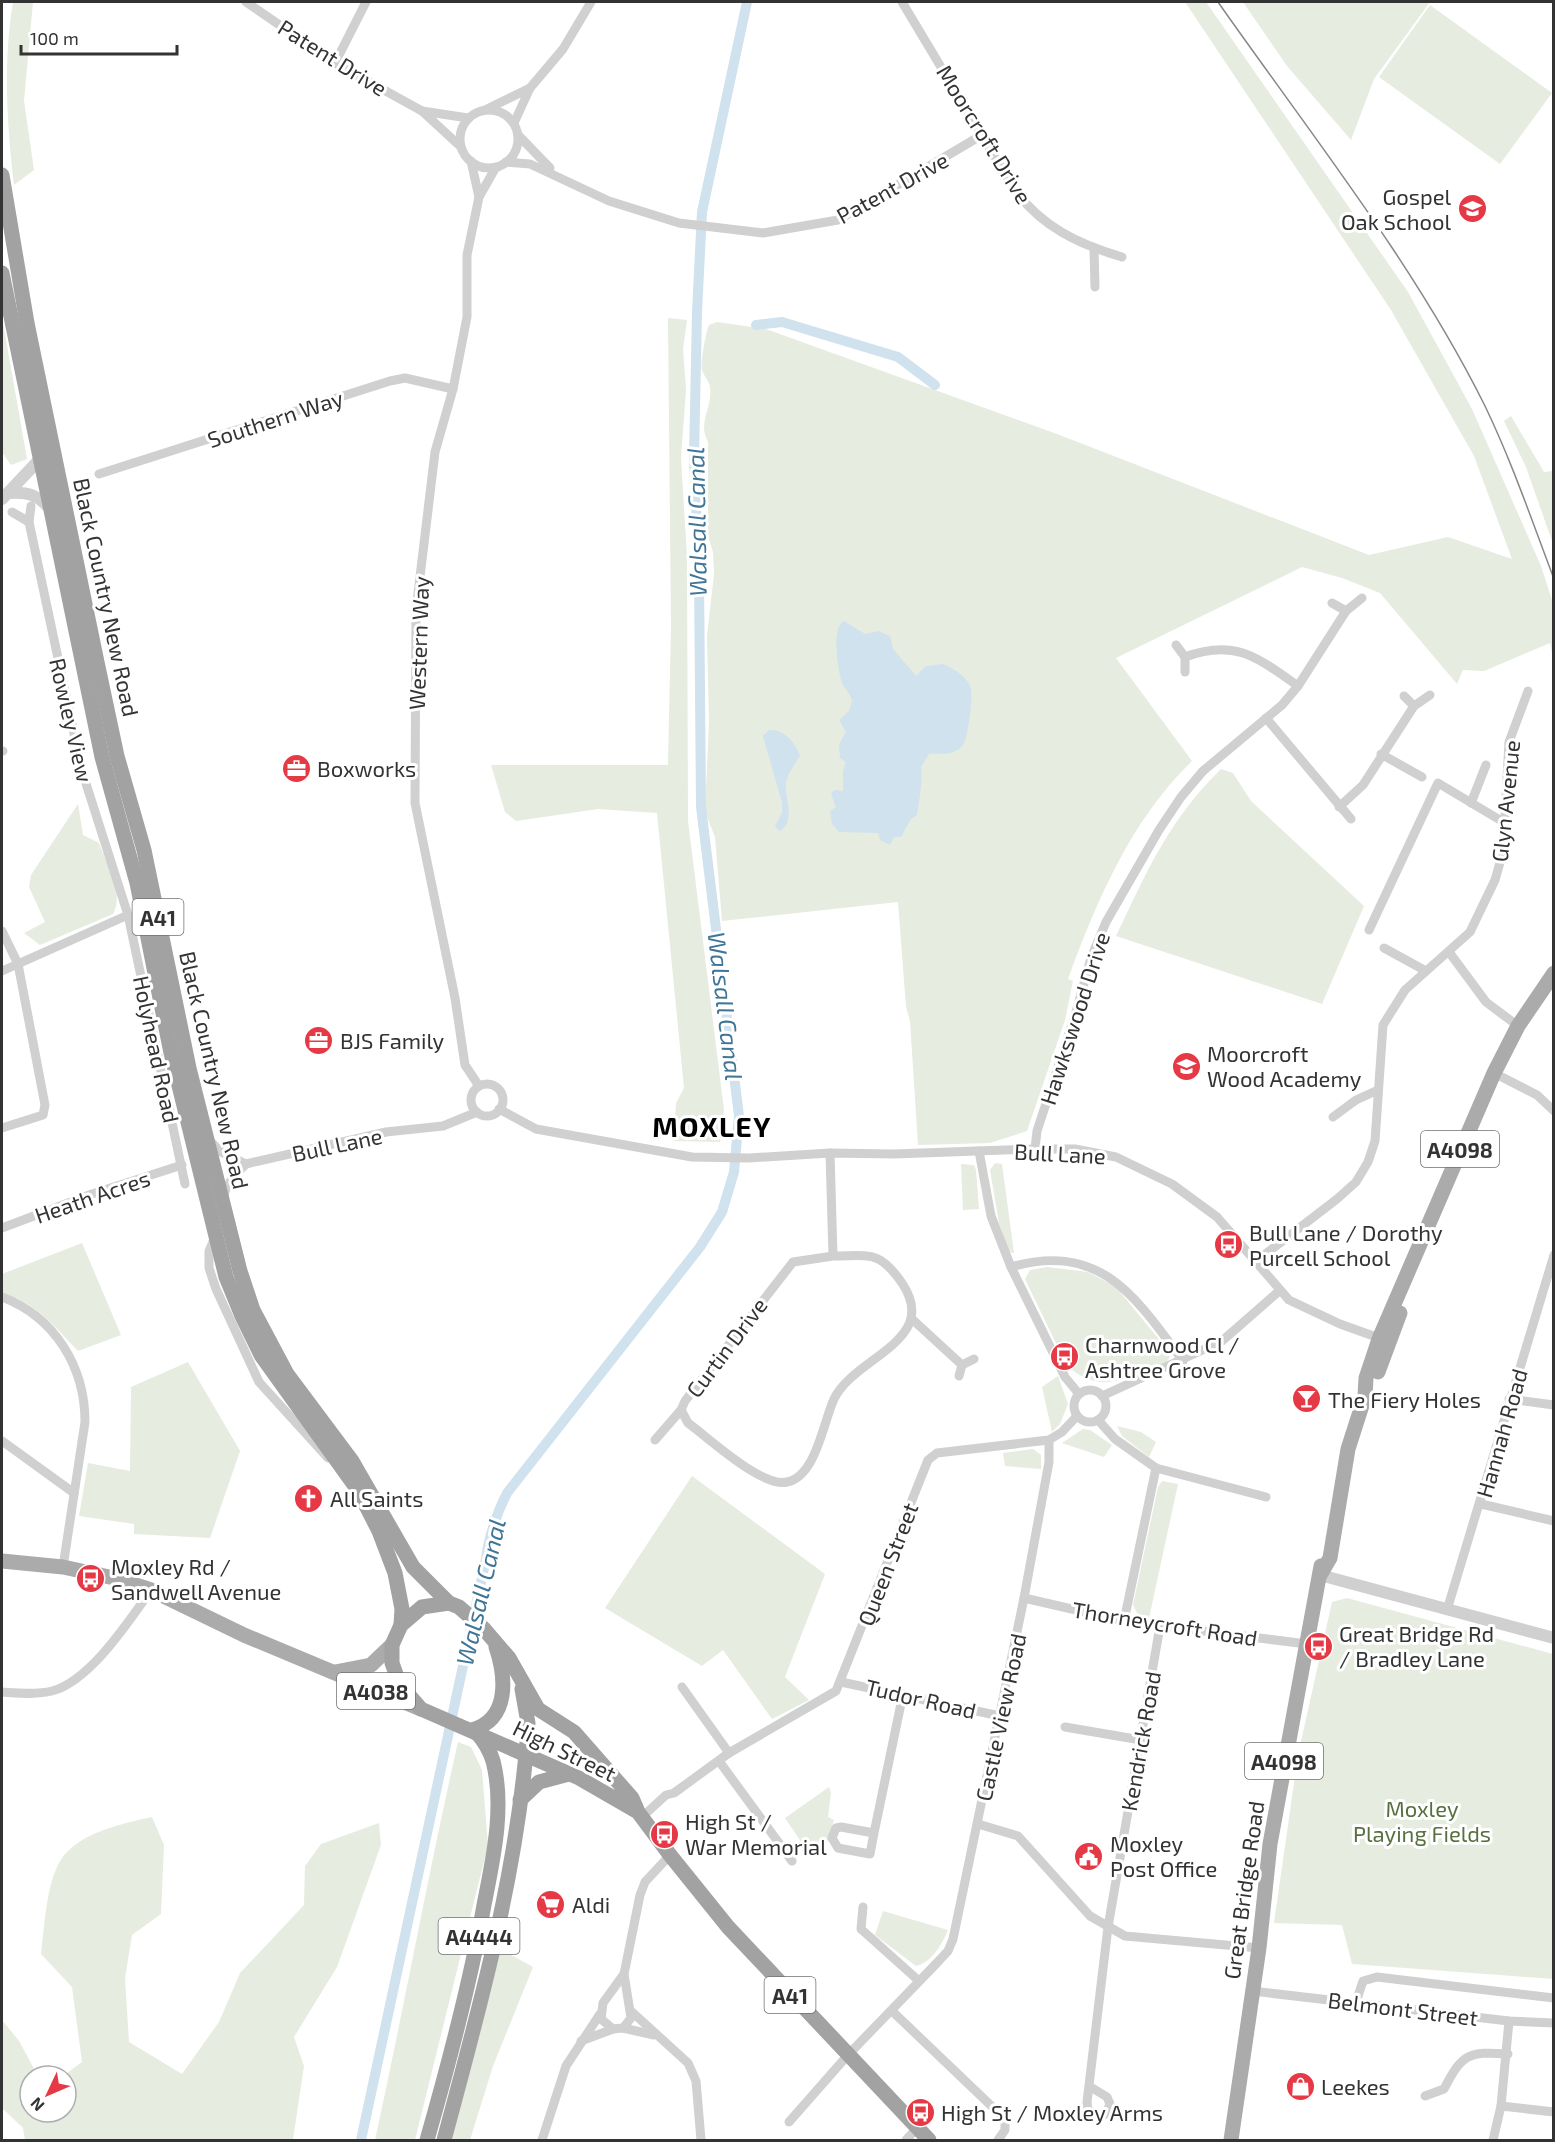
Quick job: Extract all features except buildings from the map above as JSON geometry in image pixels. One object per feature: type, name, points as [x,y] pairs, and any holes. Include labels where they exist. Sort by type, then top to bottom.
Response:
[{"type":"highway","name":"Black Country New Road","points":[[2,175],[30,334],[117,756],[144,850],[223,1208],[253,1310],[271,1347],[352,1461],[413,1567],[454,1605]]},
{"type":"highway","name":"Black Country New Road","points":[[2,273],[99,746],[137,884],[171,1053],[215,1237],[242,1316],[261,1355],[358,1490],[380,1531],[395,1573],[402,1608],[401,1625]]},
{"type":"highway","name":"A41","points":[[469,1729],[421,1709],[400,1685],[392,1663],[392,1645],[401,1625],[422,1607],[454,1605],[488,1633],[509,1658],[521,1680]]},
{"type":"highway","points":[[469,1729],[491,1719],[500,1706],[503,1696],[501,1663],[488,1633]]},
{"type":"highway","name":"High Street","points":[[521,1680],[538,1709],[574,1732],[632,1798],[640,1814],[670,1855],[728,1927],[847,2056],[929,2140]]},
{"type":"highway","name":"A4444","points":[[444,2140],[494,1941],[520,1800],[528,1723],[521,1680]]},
{"type":"highway","name":"High Street","points":[[469,1729],[574,1776],[640,1814]]},
{"type":"highway","name":"A4444","points":[[427,2140],[458,2024],[493,1862],[497,1818],[496,1780],[491,1756],[469,1729]]},
{"type":"highway","points":[[520,1800],[539,1782],[574,1776],[590,1770],[592,1752]]},
{"type":"main road","name":"Great Bridge Road","points":[[1231,2140],[1259,1948],[1270,1844],[1326,1538],[1337,1513],[1348,1449],[1365,1396],[1366,1378],[1379,1339],[1494,1073],[1518,1026],[1554,973]]},
{"type":"main road","name":"Great Bridge Road","points":[[1365,1396],[1374,1383],[1404,1303],[1408,1275]]},
{"type":"main road","name":"A4038","points":[[2,1562],[63,1567],[114,1578],[151,1590],[244,1635],[421,1709]]},
{"type":"main road","name":"A4038","points":[[332,1672],[347,1672],[371,1665],[392,1645]]},
{"type":"street","name":"Patent Drive","points":[[246,2],[335,63],[422,111],[461,147]]},
{"type":"street","points":[[335,63],[366,2]]},
{"type":"street","points":[[514,123],[530,88],[563,49],[591,2]]},
{"type":"street","name":"Moorcroft Drive","points":[[902,2],[1014,189],[1037,216],[1061,233],[1094,249],[1122,257]]},
{"type":"street","points":[[518,135],[515,153],[506,162],[496,167],[484,168],[471,161],[461,147],[459,137],[468,118],[530,88]]},
{"type":"street","points":[[487,109],[507,115],[514,123],[518,135],[539,159],[561,177]]},
{"type":"street","name":"Patent Drive","points":[[422,111],[468,118]]},
{"type":"street","name":"Patent Drive","points":[[561,177],[609,201],[679,223],[763,233],[838,220],[982,135]]},
{"type":"street","name":"Western Way","points":[[471,161],[478,197],[468,255],[466,317],[453,389],[435,452],[416,610],[415,803],[455,998],[465,1065],[479,1086]]},
{"type":"street","points":[[506,162],[530,164],[561,177]]},
{"type":"street","name":"Western Way","points":[[478,197],[496,167]]},
{"type":"street","points":[[1094,249],[1095,287]]},
{"type":"street","name":"Southern Way","points":[[99,474],[390,381],[405,378],[453,389]]},
{"type":"street","points":[[3,497],[40,459]]},
{"type":"street","points":[[3,497],[31,494],[41,498],[51,510]]},
{"type":"street","name":"Rowley View","points":[[31,506],[29,522],[82,771],[128,915]]},
{"type":"street","points":[[12,512],[29,522]]},
{"type":"street","name":"Hawkswood Drive","points":[[1035,1149],[1037,1131],[1091,958],[1106,922],[1181,798],[1203,771],[1282,705],[1298,686],[1346,611],[1362,597]]},
{"type":"street","points":[[1332,603],[1346,611]]},
{"type":"street","points":[[1176,645],[1185,657],[1185,672]]},
{"type":"street","points":[[1185,657],[1215,649],[1230,649],[1256,657],[1298,686]]},
{"type":"street","name":"Glyn Avenue","points":[[1255,1262],[1356,1182],[1368,1162],[1375,1142],[1383,1026],[1405,990],[1470,932],[1490,893],[1503,852],[1509,742],[1528,691]]},
{"type":"street","points":[[1339,807],[1363,785],[1414,706],[1430,694]]},
{"type":"street","points":[[1404,696],[1414,706]]},
{"type":"street","points":[[1266,718],[1351,819]]},
{"type":"street","points":[[1381,754],[1422,777]]},
{"type":"street","points":[[1471,803],[1486,765]]},
{"type":"street","points":[[1369,930],[1438,783],[1505,823]]},
{"type":"street","points":[[2,971],[128,915]]},
{"type":"street","name":"Holyhead Road","points":[[128,915],[185,1184]]},
{"type":"street","points":[[2,932],[18,964],[45,1105],[44,1115],[2,1128]]},
{"type":"street","points":[[1384,948],[1426,971]]},
{"type":"street","points":[[1449,952],[1486,1002],[1518,1026]]},
{"type":"street","points":[[1494,1073],[1537,1095],[1554,1111]]},
{"type":"street","points":[[477,1112],[471,1098],[479,1086],[489,1084],[498,1089],[502,1099],[499,1109]]},
{"type":"street","points":[[1333,1118],[1356,1100],[1378,1090]]},
{"type":"street","name":"Bull Lane","points":[[246,1164],[386,1132],[443,1126],[477,1112],[486,1115],[499,1109],[536,1129],[670,1153],[721,1158],[830,1153],[1075,1149],[1108,1155],[1143,1168],[1182,1190],[1217,1217],[1279,1291],[1305,1310],[1379,1339]]},
{"type":"street","points":[[206,1136],[221,1152],[246,1164],[225,1190],[223,1208]]},
{"type":"street","points":[[979,1150],[991,1216],[1011,1267],[1065,1377],[1079,1394]]},
{"type":"street","points":[[830,1153],[832,1256]]},
{"type":"street","name":"Heath Acres","points":[[2,1228],[92,1194],[182,1165]]},
{"type":"street","name":"Curtin Drive","points":[[832,1256],[872,1256],[888,1263],[905,1288],[912,1319],[900,1339],[868,1362],[835,1396],[809,1467],[799,1478],[777,1483],[761,1478],[688,1423],[681,1410],[685,1401],[793,1262],[832,1256]]},
{"type":"street","name":"Hannah Road","points":[[1447,1610],[1481,1504],[1509,1399],[1554,1256]]},
{"type":"street","points":[[1011,1267],[1031,1261],[1063,1261],[1091,1268],[1117,1281],[1150,1316],[1183,1361]]},
{"type":"street","points":[[1102,1396],[1183,1361],[1222,1341],[1279,1291]]},
{"type":"street","points":[[2,1298],[15,1303],[60,1338],[80,1377],[85,1399],[85,1422],[63,1567]]},
{"type":"street","points":[[912,1319],[962,1365]]},
{"type":"street","points":[[1385,1354],[1379,1339],[1385,1339],[1390,1324],[1397,1320]]},
{"type":"street","points":[[959,1376],[962,1365],[974,1359]]},
{"type":"street","points":[[1093,1390],[1102,1396],[1105,1411],[1098,1420],[1088,1422],[1077,1416],[1074,1405],[1079,1394],[1093,1390]]},
{"type":"street","points":[[1509,1399],[1554,1405]]},
{"type":"street","points":[[655,1440],[681,1410]]},
{"type":"street","points":[[1049,1440],[1062,1432],[1077,1416]]},
{"type":"street","points":[[1098,1420],[1114,1439],[1156,1468],[1266,1497]]},
{"type":"street","name":"Castle View Road","points":[[789,2122],[847,2056],[948,1951],[953,1939],[1024,1598],[1049,1462],[1049,1440]]},
{"type":"street","name":"Queen Street","points":[[640,1814],[729,1753],[836,1691],[928,1460],[937,1453],[1049,1440]]},
{"type":"street","points":[[2,1441],[74,1493]]},
{"type":"street","points":[[1124,1621],[1156,1468]]},
{"type":"street","points":[[1481,1504],[1554,1521]]},
{"type":"street","points":[[1320,1575],[1554,1638]]},
{"type":"street","points":[[2,1692],[37,1693],[63,1687],[111,1646],[151,1590]]},
{"type":"street","name":"Thorneycroft Road","points":[[1024,1598],[1124,1621],[1306,1644]]},
{"type":"street","name":"Kendrick Road","points":[[1089,2086],[1091,2050],[1108,1928],[1160,1626]]},
{"type":"street","name":"Tudor Road","points":[[841,1682],[1000,1716]]},
{"type":"street","points":[[682,1687],[729,1753]]},
{"type":"street","points":[[874,1833],[836,1828],[832,1833],[833,1843],[838,1848],[870,1854],[903,1694]]},
{"type":"street","points":[[1065,1727],[1141,1740]]},
{"type":"street","points":[[719,1761],[792,1861]]},
{"type":"street","points":[[978,1824],[1018,1836],[1090,1916],[1125,1936],[1259,1948]]},
{"type":"street","points":[[542,2140],[567,2066],[580,2041],[600,2014],[624,1974],[645,1882],[670,1855]]},
{"type":"street","points":[[863,1907],[861,1929],[920,1981]]},
{"type":"street","points":[[623,2028],[632,2018],[624,1974]]},
{"type":"street","points":[[1356,2002],[1363,1981],[1377,1977],[1554,1998]]},
{"type":"street","name":"Belmont Street","points":[[1252,1991],[1509,2021],[1554,2023]]},
{"type":"street","points":[[607,2000],[619,1997],[656,2036],[688,2063],[696,2081],[701,2140]]},
{"type":"street","points":[[892,2011],[1005,2119],[1005,2130],[998,2140]]},
{"type":"street","points":[[600,2014],[604,2024],[613,2029]]},
{"type":"street","points":[[1493,2140],[1502,2106],[1509,2021]]},
{"type":"street","points":[[580,2041],[613,2029],[623,2028],[656,2036]]},
{"type":"street","points":[[1425,2096],[1444,2089],[1454,2068],[1468,2058],[1484,2052],[1508,2054]]},
{"type":"street","points":[[1502,2106],[1554,2112]]},
{"type":"street","points":[[906,2140],[917,2128]]},
{"type":"green space","points":[[13,2],[33,2],[24,101],[34,170],[14,185],[7,93],[8,47]]},
{"type":"green space","points":[[1185,2],[1206,2],[1408,292],[1472,409],[1541,566],[1553,603],[1553,658],[1550,643],[1484,671],[1463,670],[1457,684],[1380,593],[1342,578],[1302,567],[1116,658],[1192,761],[1170,784],[1134,835],[1118,862],[1091,920],[1068,979],[1073,981],[1065,1020],[1027,1131],[990,1143],[918,1145],[910,1021],[906,1007],[898,902],[722,921],[715,837],[705,812],[709,722],[707,636],[714,574],[713,552],[708,536],[708,442],[704,428],[710,387],[702,367],[709,325],[717,322],[766,329],[1057,434],[1369,555],[1448,537],[1512,559],[1474,456],[1391,310]]},
{"type":"green space","points":[[1243,2],[1430,2],[1374,79],[1351,140],[1287,66]]},
{"type":"green space","points":[[1430,5],[1552,93],[1500,164],[1379,77]]},
{"type":"green space","points":[[2,317],[27,459],[11,465],[2,452]]},
{"type":"green space","points":[[668,318],[687,320],[683,349],[686,390],[681,458],[687,557],[688,821],[724,1110],[720,1142],[674,1141],[676,1103],[684,1088],[657,813],[598,809],[516,821],[505,812],[491,765],[668,765],[671,626]]},
{"type":"green space","points":[[1511,416],[1544,472],[1553,471],[1553,544],[1526,467],[1504,421]]},
{"type":"green space","points":[[1221,769],[1233,773],[1251,801],[1364,906],[1322,1004],[1116,936],[1149,868],[1173,827],[1187,807]]},
{"type":"green space","points":[[78,804],[83,835],[99,843],[110,869],[116,888],[116,906],[113,914],[40,945],[24,933],[45,922],[29,887],[31,875]]},
{"type":"green space","points":[[995,1163],[1002,1164],[1014,1253],[1009,1252],[999,1223],[990,1170]]},
{"type":"green space","points":[[961,1164],[974,1165],[976,1170],[979,1209],[963,1210]]},
{"type":"green space","points":[[82,1243],[121,1335],[78,1351],[34,1308],[2,1294],[2,1274]]},
{"type":"green space","points":[[1047,1267],[1088,1272],[1116,1287],[1171,1354],[1167,1362],[1115,1381],[1090,1380],[1078,1374],[1066,1364],[1025,1279],[1030,1270]]},
{"type":"green space","points":[[188,1362],[240,1451],[210,1538],[134,1534],[134,1524],[79,1516],[88,1463],[130,1471],[131,1387]]},
{"type":"green space","points":[[1058,1376],[1068,1404],[1060,1424],[1052,1432],[1042,1387]]},
{"type":"green space","points":[[1117,1426],[1141,1432],[1156,1442],[1149,1457],[1122,1436]]},
{"type":"green space","points":[[1083,1429],[1090,1430],[1112,1445],[1104,1457],[1062,1443]]},
{"type":"green space","points":[[1033,1449],[1041,1455],[1041,1469],[1005,1466],[1003,1453]]},
{"type":"green space","points":[[692,1476],[825,1574],[785,1677],[809,1700],[772,1719],[723,1650],[702,1666],[605,1608]]},
{"type":"green space","points":[[1162,1481],[1178,1484],[1149,1618],[1138,1615],[1133,1605],[1158,1487]]},
{"type":"green space","name":"Moxley Playing Fields","points":[[1347,1598],[1553,1654],[1553,1979],[1352,1964],[1342,1925],[1274,1923],[1298,1755],[1332,1602]]},
{"type":"green space","points":[[458,1742],[471,1747],[482,1770],[488,1845],[415,2140],[375,2140],[436,1841]]},
{"type":"green space","points":[[829,1787],[831,1793],[828,1817],[834,1820],[827,1843],[813,1854],[808,1852],[785,1818]]},
{"type":"green space","points":[[152,1817],[164,1845],[161,1914],[132,1935],[125,1978],[129,2042],[182,2074],[219,2022],[240,1973],[304,1905],[305,1866],[321,1844],[379,1823],[381,1845],[337,1967],[294,2037],[304,2066],[293,2140],[25,2140],[23,2128],[19,2124],[78,2124],[78,2065],[82,2062],[72,1987],[41,1954],[51,1886],[60,1861],[67,1852],[96,1833]]},
{"type":"green space","points":[[883,1911],[948,1930],[932,1957],[916,1966],[875,1935]]},
{"type":"green space","points":[[500,1949],[533,1967],[493,2066],[470,2140],[451,2140]]},
{"type":"green space","points":[[2,2020],[19,2041],[31,2064],[18,2064],[18,2123],[2,2108]]},
{"type":"water","points":[[844,621],[865,634],[878,631],[890,636],[893,649],[916,676],[926,666],[943,664],[963,677],[971,689],[970,718],[963,745],[951,753],[929,754],[921,767],[917,815],[910,820],[901,837],[894,837],[890,845],[880,840],[878,833],[839,832],[832,824],[830,811],[836,807],[831,794],[834,790],[843,791],[843,773],[846,762],[840,758],[839,744],[846,732],[839,720],[849,711],[852,701],[843,686],[837,657],[838,631]]},
{"type":"water","points":[[769,730],[780,732],[789,738],[796,746],[800,756],[786,782],[789,816],[784,827],[779,831],[775,826],[782,813],[782,803],[763,736]]},
{"type":"waterway","name":"Walsall Canal","points":[[361,2140],[496,1517],[507,1493],[700,1247],[722,1212],[734,1172],[739,1116],[701,807],[699,576],[694,457],[702,212],[747,2]]},
{"type":"waterway","points":[[756,325],[782,322],[898,357],[935,385]]},
{"type":"tram line","points":[[1218,2],[1359,199],[1457,353],[1504,448],[1554,579]]},
{"type":"place","name":"Gospel Oak School","points":[[1472,209]]},
{"type":"place","name":"Boxworks","points":[[296,768]]},
{"type":"place","name":"BJS Family","points":[[319,1040]]},
{"type":"place","name":"Moorcroft Wood Academy","points":[[1186,1066]]},
{"type":"place","name":"Bull Lane / Dorothy Purcell School","points":[[1228,1245]]},
{"type":"place","name":"Charnwood Cl / Ashtree Grove","points":[[1064,1357]]},
{"type":"place","name":"The Fiery Holes","points":[[1307,1399]]},
{"type":"place","name":"All Saints","points":[[309,1498]]},
{"type":"place","name":"Moxley Rd / Sandwell Avenue","points":[[90,1579]]},
{"type":"place","name":"Great Bridge Rd / Bradley Lane","points":[[1318,1646]]},
{"type":"place","name":"High St / War Memorial","points":[[664,1834]]},
{"type":"place","name":"Moxley Post Office","points":[[1089,1856]]},
{"type":"place","name":"Aldi","points":[[551,1904]]},
{"type":"place","name":"Leekes","points":[[1300,2086]]},
{"type":"place","name":"High St / Moxley Arms","points":[[920,2112]]},
{"type":"district","name":"MOXLEY","points":[[712,1126]]}]
